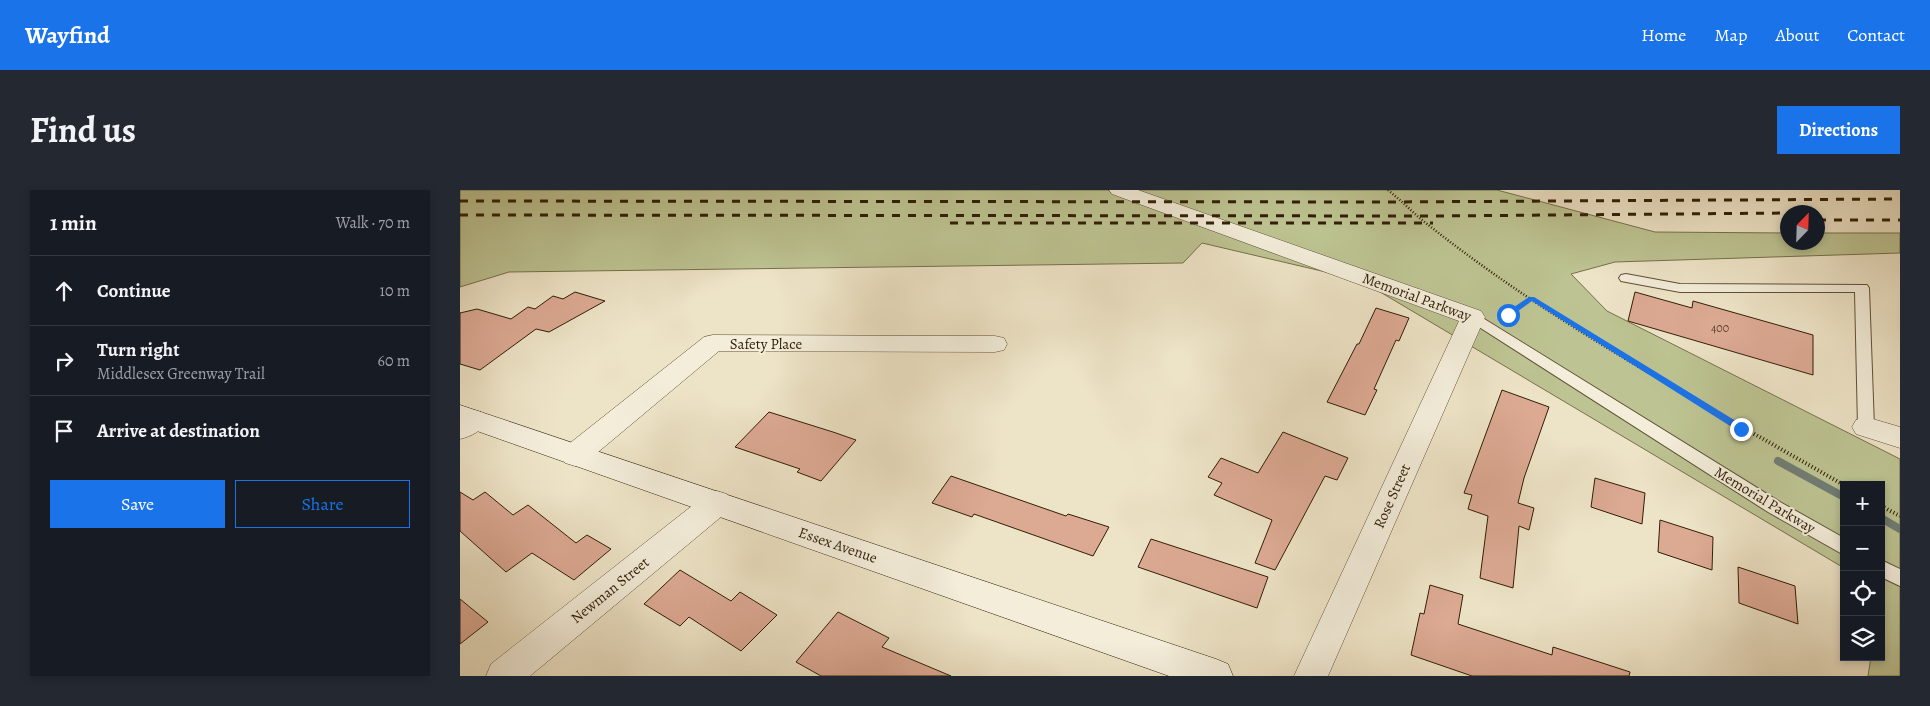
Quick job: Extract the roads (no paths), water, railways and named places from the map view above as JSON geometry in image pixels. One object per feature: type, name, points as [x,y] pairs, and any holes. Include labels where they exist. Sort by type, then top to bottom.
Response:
[{"type":"street","name":"Memorial Parkway","points":[[1119,190],[1473,317]]},
{"type":"street","name":"Rose Street","points":[[1311,676],[1473,317]]},
{"type":"street","name":"Safety Place","points":[[575,454],[713,344],[995,344]]},
{"type":"street","name":"Essex Avenue","points":[[465,422],[575,454],[1216,676]]},
{"type":"street","points":[[1866,427],[1900,438]]},
{"type":"street","name":"Newman Street","points":[[503,676],[717,503]]},
{"type":"lane","points":[[1626,278],[1680,288],[1862,288],[1866,427]]},
{"type":"lane","name":"Memorial Parkway","points":[[1473,317],[1774,507],[1840,545]]},
{"type":"lane","points":[[1885,570],[1900,578]]},
{"type":"waterway","points":[[1778,461],[1840,495]]},
{"type":"waterway","points":[[1885,520],[1900,529]]},
{"type":"railway","points":[[460,201],[1386,202],[1900,199]]},
{"type":"railway","points":[[460,215],[1437,216],[1780,213]]},
{"type":"railway","points":[[1825,220],[1900,220]]},
{"type":"railway","points":[[950,223],[1433,223]]}]
